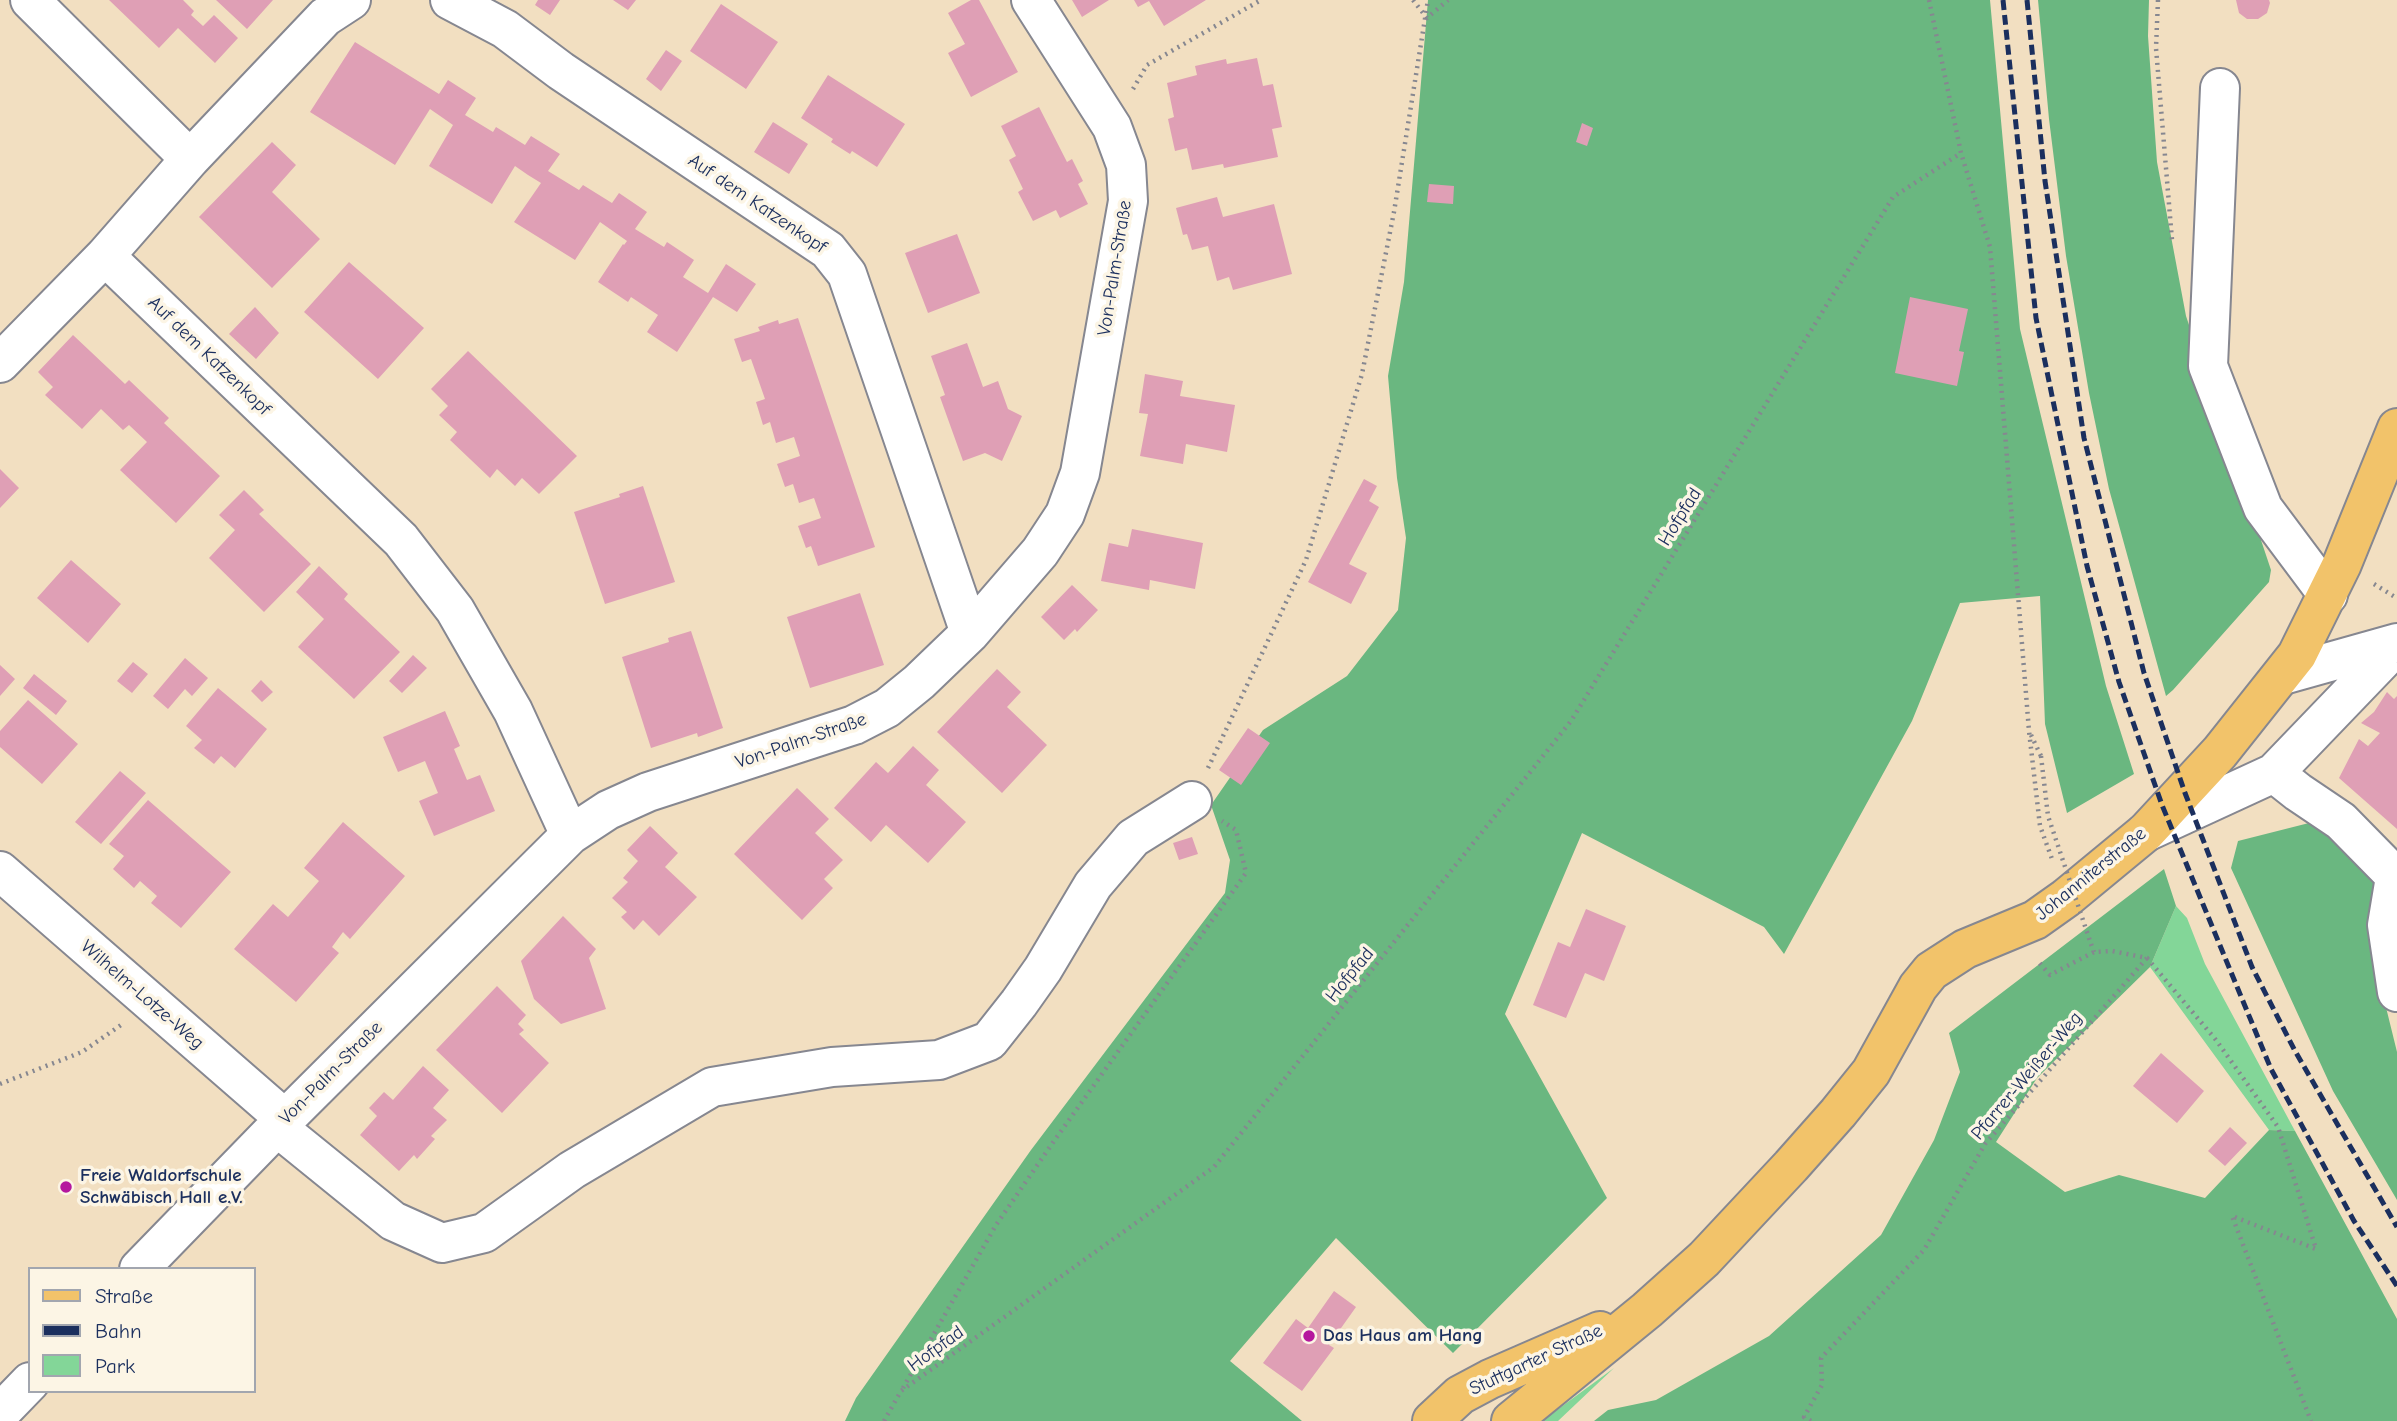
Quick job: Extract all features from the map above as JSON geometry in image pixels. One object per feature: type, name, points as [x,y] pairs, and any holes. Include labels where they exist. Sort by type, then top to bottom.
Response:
[{"type":"main road","name":"Johanniterstraße","points":[[1511,1421],[1647,1310],[1704,1259],[1839,1113],[1871,1072],[1918,987],[1931,971],[1965,949],[2035,920],[2066,898],[2146,832],[2220,752],[2297,655],[2328,595],[2397,428]]},
{"type":"main road","name":"Stuttgarter Straße","points":[[1433,1421],[1460,1395],[1481,1384],[1647,1310]]},
{"type":"street","points":[[30,0],[190,159]]},
{"type":"street","points":[[0,363],[105,256],[190,159],[325,17],[351,0]]},
{"type":"street","name":"Auf dem Katzenkopf","points":[[450,0],[505,29],[561,71],[828,250],[847,274],[970,633]]},
{"type":"street","name":"Von-Palm-Straße","points":[[141,1267],[281,1123],[570,835],[608,810],[648,792],[854,725],[887,708],[919,682],[970,633],[1046,542],[1065,514],[1080,473],[1128,201],[1126,165],[1112,127],[1031,0]]},
{"type":"street","points":[[2220,88],[2208,366],[2263,508],[2328,595]]},
{"type":"street","name":"Auf dem Katzenkopf","points":[[105,256],[401,540],[455,610],[513,711],[570,835]]},
{"type":"street","points":[[2283,675],[2397,644]]},
{"type":"street","points":[[2146,832],[2274,773],[2397,644]]},
{"type":"street","points":[[2274,773],[2341,821],[2396,878],[2387,925],[2397,992]]},
{"type":"street","name":"Wilhelm-Lotze-Weg","points":[[0,871],[153,1003],[281,1123],[393,1221],[442,1243],[484,1233],[572,1170],[712,1087],[832,1067],[939,1060],[989,1041],[1043,969],[1093,885],[1133,838],[1192,801]]},
{"type":"street","points":[[0,1413],[28,1384]]},
{"type":"path","points":[[1112,127],[1147,65],[1261,0]]},
{"type":"path","points":[[1413,0],[1427,18]]},
{"type":"path","points":[[901,1391],[996,1225],[1246,873],[1236,831],[1192,801],[1306,560],[1362,374],[1394,212],[1428,0]]},
{"type":"path","points":[[1427,18],[1448,0]]},
{"type":"path","points":[[1929,0],[1961,153],[1990,247],[2029,731],[2040,826],[2066,898]]},
{"type":"path","points":[[2158,0],[2156,48],[2173,248]]},
{"type":"path","name":"Hofpfad","points":[[884,1421],[901,1391],[1214,1167],[1571,721],[1894,197],[1961,153]]},
{"type":"path","points":[[2375,585],[2395,597]]},
{"type":"path","points":[[2029,731],[2041,756],[2048,816],[2094,952]]},
{"type":"path","points":[[2034,955],[2049,975],[2094,952],[2112,951],[2147,958],[2216,1040],[2278,1127],[2316,1249],[2232,1216],[2311,1421]]},
{"type":"path","name":"Pfarrer-Weißer-Weg","points":[[1811,1421],[1804,1417],[1822,1385],[1821,1358],[1924,1250],[1986,1144],[2147,958]]},
{"type":"path","points":[[0,1084],[82,1052],[153,1003]]},
{"type":"green space","points":[[1428,0],[1990,0],[2020,329],[2106,686],[2134,774],[2067,813],[2045,724],[2040,596],[1960,603],[1912,721],[1784,954],[1764,927],[1582,833],[1505,1014],[1607,1198],[1453,1353],[1336,1238],[1230,1361],[1302,1421],[845,1421],[856,1398],[1031,1150],[1225,893],[1230,860],[1211,805],[1263,730],[1347,676],[1398,610],[1406,538],[1397,478],[1388,376],[1404,282]]},
{"type":"green space","points":[[2038,0],[2149,0],[2148,36],[2157,162],[2186,316],[2271,570],[2269,582],[2166,696],[2109,489],[2089,393],[2066,256]]},
{"type":"green space","points":[[2309,823],[2324,823],[2380,876],[2381,987],[2397,1052],[2397,1200],[2333,1091],[2231,868],[2238,841]]},
{"type":"green space","points":[[2164,869],[2176,906],[2150,967],[2037,1078],[1996,1142],[2065,1192],[2119,1175],[2205,1198],[2269,1130],[2295,1131],[2397,1319],[2397,1421],[1594,1421],[1608,1410],[1656,1400],[1769,1336],[1881,1235],[1934,1140],[1960,1072],[1949,1033]]},
{"type":"green space","points":[[2176,906],[2187,918],[2205,964],[2295,1131],[2269,1130],[2150,967]]},
{"type":"green space","points":[[1614,1368],[1558,1421],[1542,1421]]},
{"type":"building","points":[[109,0],[183,0],[194,11],[191,15],[203,26],[214,15],[238,38],[215,63],[178,28],[159,48]]},
{"type":"building","points":[[216,0],[273,0],[247,29]]},
{"type":"building","points":[[538,0],[560,0],[550,15],[535,5]]},
{"type":"building","points":[[613,0],[636,0],[628,10]]},
{"type":"building","points":[[971,0],[979,0],[1018,72],[971,97],[948,53],[965,44],[948,13]]},
{"type":"building","points":[[1072,0],[1109,0],[1082,17]]},
{"type":"building","points":[[1134,0],[1206,0],[1164,26],[1149,1],[1138,7]]},
{"type":"building","points":[[2236,0],[2269,0],[2270,3],[2267,13],[2258,19],[2247,19],[2239,13]]},
{"type":"building","points":[[721,4],[778,42],[746,89],[690,51]]},
{"type":"building","points":[[355,42],[439,94],[448,80],[476,98],[465,115],[493,132],[496,127],[525,145],[531,136],[560,154],[548,171],[579,190],[583,185],[612,203],[619,193],[647,212],[635,229],[664,247],[667,242],[694,260],[683,277],[708,293],[726,264],[756,284],[737,312],[713,297],[677,352],[647,332],[658,315],[631,297],[628,302],[598,282],[627,241],[600,222],[575,260],[514,222],[541,183],[515,166],[492,204],[429,166],[453,125],[430,109],[395,165],[310,112]]},
{"type":"building","points":[[666,50],[682,61],[661,91],[646,79]]},
{"type":"building","points":[[1257,58],[1263,86],[1273,84],[1282,127],[1272,129],[1278,157],[1224,168],[1223,164],[1192,170],[1187,148],[1175,151],[1168,119],[1174,117],[1167,83],[1197,75],[1195,66],[1226,59],[1227,64]]},
{"type":"building","points":[[828,75],[905,124],[877,167],[852,151],[850,154],[831,142],[833,139],[801,118]]},
{"type":"building","points":[[1039,107],[1067,162],[1072,159],[1083,181],[1078,184],[1088,204],[1060,218],[1056,210],[1033,221],[1018,192],[1023,189],[1009,160],[1016,156],[1001,126]]},
{"type":"building","points":[[773,122],[808,144],[789,174],[754,152]]},
{"type":"building","points":[[1582,123],[1593,128],[1587,146],[1576,142]]},
{"type":"building","points":[[272,142],[296,165],[272,192],[320,239],[272,288],[199,217]]},
{"type":"building","points":[[1429,184],[1454,186],[1453,204],[1427,202]]},
{"type":"building","points":[[1217,197],[1223,217],[1274,204],[1292,274],[1233,290],[1229,277],[1217,281],[1208,246],[1192,250],[1187,234],[1183,235],[1176,208]]},
{"type":"building","points":[[957,234],[980,293],[928,313],[905,253]]},
{"type":"building","points":[[349,262],[424,328],[378,379],[304,312]]},
{"type":"building","points":[[1910,297],[1968,309],[1959,351],[1964,352],[1957,386],[1895,373]]},
{"type":"building","points":[[255,307],[279,333],[256,359],[229,334]]},
{"type":"building","points":[[798,318],[875,547],[818,566],[811,546],[806,548],[798,526],[821,518],[814,498],[799,503],[793,484],[785,487],[777,464],[800,456],[794,437],[776,443],[770,422],[763,425],[756,402],[765,399],[751,359],[742,362],[734,339],[760,331],[758,327],[778,320],[779,324]]},
{"type":"building","points":[[73,335],[125,384],[129,380],[169,418],[164,423],[220,476],[176,523],[120,470],[147,442],[129,425],[123,430],[101,409],[82,429],[45,395],[53,387],[38,372]]},
{"type":"building","points":[[967,343],[983,387],[998,381],[1008,409],[1022,416],[1002,461],[985,453],[963,461],[940,397],[945,395],[931,356]]},
{"type":"building","points":[[468,351],[577,456],[539,494],[522,478],[515,486],[497,469],[490,478],[450,440],[457,432],[439,415],[448,406],[431,389]]},
{"type":"building","points":[[1145,374],[1183,381],[1180,396],[1235,405],[1227,452],[1186,444],[1183,464],[1140,456],[1148,414],[1139,413]]},
{"type":"building","points":[[0,469],[19,488],[0,508]]},
{"type":"building","points":[[1364,479],[1377,486],[1369,501],[1379,507],[1349,564],[1367,573],[1351,604],[1308,582]]},
{"type":"building","points":[[643,486],[675,582],[605,604],[574,512],[620,497],[619,494]]},
{"type":"building","points":[[244,490],[264,510],[259,514],[311,564],[264,612],[209,558],[235,530],[219,515]]},
{"type":"building","points":[[1132,529],[1203,543],[1195,589],[1150,580],[1149,590],[1101,581],[1109,543],[1128,547]]},
{"type":"building","points":[[71,560],[121,604],[88,643],[37,598]]},
{"type":"building","points":[[319,566],[348,594],[344,599],[400,652],[354,699],[298,647],[324,619],[296,592]]},
{"type":"building","points":[[1072,585],[1098,610],[1077,632],[1075,629],[1064,640],[1041,617]]},
{"type":"building","points":[[860,593],[884,665],[810,688],[787,617]]},
{"type":"building","points":[[691,631],[723,728],[698,737],[697,733],[651,748],[622,657],[669,642],[668,638]]},
{"type":"building","points":[[413,655],[427,668],[402,693],[389,681]]},
{"type":"building","points":[[185,658],[208,678],[192,696],[185,689],[168,709],[153,696]]},
{"type":"building","points":[[133,662],[148,674],[132,693],[117,681]]},
{"type":"building","points":[[0,665],[15,679],[0,696]]},
{"type":"building","points":[[997,669],[1021,692],[1007,707],[1047,745],[1002,793],[937,732]]},
{"type":"building","points":[[34,674],[67,701],[56,715],[23,688]]},
{"type":"building","points":[[261,680],[273,692],[262,702],[251,691]]},
{"type":"building","points":[[218,688],[267,729],[235,768],[221,756],[214,764],[194,748],[202,740],[186,726]]},
{"type":"building","points":[[2387,692],[2394,699],[2397,696],[2397,829],[2339,778],[2359,739],[2368,746],[2380,733],[2361,723],[2374,712]]},
{"type":"building","points":[[28,700],[78,744],[42,784],[0,747],[0,731]]},
{"type":"building","points":[[445,711],[460,746],[454,749],[467,780],[480,775],[495,811],[434,836],[419,801],[438,793],[425,761],[398,772],[383,737]]},
{"type":"building","points":[[1248,728],[1270,743],[1241,785],[1219,770]]},
{"type":"building","points":[[913,746],[939,770],[926,785],[966,822],[928,863],[886,825],[871,842],[834,808],[876,762],[888,773]]},
{"type":"building","points":[[120,771],[146,793],[101,844],[75,822]]},
{"type":"building","points":[[797,788],[829,819],[815,833],[843,860],[824,879],[833,888],[802,920],[734,854]]},
{"type":"building","points":[[148,800],[231,872],[181,928],[151,903],[157,896],[140,881],[134,888],[113,869],[124,856],[109,844]]},
{"type":"building","points":[[343,822],[405,876],[350,939],[343,932],[332,947],[339,953],[296,1002],[234,949],[273,904],[288,917],[319,881],[304,868]]},
{"type":"building","points":[[650,826],[678,853],[665,867],[697,897],[659,936],[643,920],[634,930],[621,917],[627,912],[612,898],[628,882],[623,878],[638,861],[627,850]]},
{"type":"building","points":[[1192,837],[1198,854],[1179,860],[1173,843]]},
{"type":"building","points":[[1586,909],[1626,926],[1604,981],[1585,973],[1566,1018],[1533,1005],[1558,942],[1570,947]]},
{"type":"building","points":[[563,916],[596,949],[589,958],[606,1009],[561,1024],[534,999],[521,961]]},
{"type":"building","points":[[497,986],[526,1015],[518,1024],[524,1030],[519,1034],[549,1063],[502,1113],[436,1050]]},
{"type":"building","points":[[2161,1053],[2204,1091],[2177,1123],[2133,1086]]},
{"type":"building","points":[[423,1066],[449,1090],[433,1108],[447,1120],[431,1136],[435,1139],[417,1159],[414,1155],[399,1171],[360,1135],[377,1116],[369,1108],[384,1092],[393,1100]]},
{"type":"building","points":[[2230,1127],[2247,1143],[2225,1166],[2208,1151]]},
{"type":"building","name":"Das Haus am Hang","points":[[1334,1291],[1356,1307],[1329,1345],[1334,1348],[1302,1391],[1263,1363],[1296,1319],[1308,1328]]},
{"type":"railway","points":[[2003,0],[2036,318],[2087,566],[2119,682],[2162,805],[2271,1069],[2354,1221],[2397,1286]]},
{"type":"railway","points":[[2027,0],[2045,181],[2084,438],[2144,673],[2185,793],[2252,967],[2295,1051],[2397,1227]]},
{"type":"place","name":"Freie Waldorfschule Schwäbisch Hall e.V.","points":[[66,1187]]},
{"type":"place","name":"Das Haus am Hang","points":[[1309,1336]]}]
